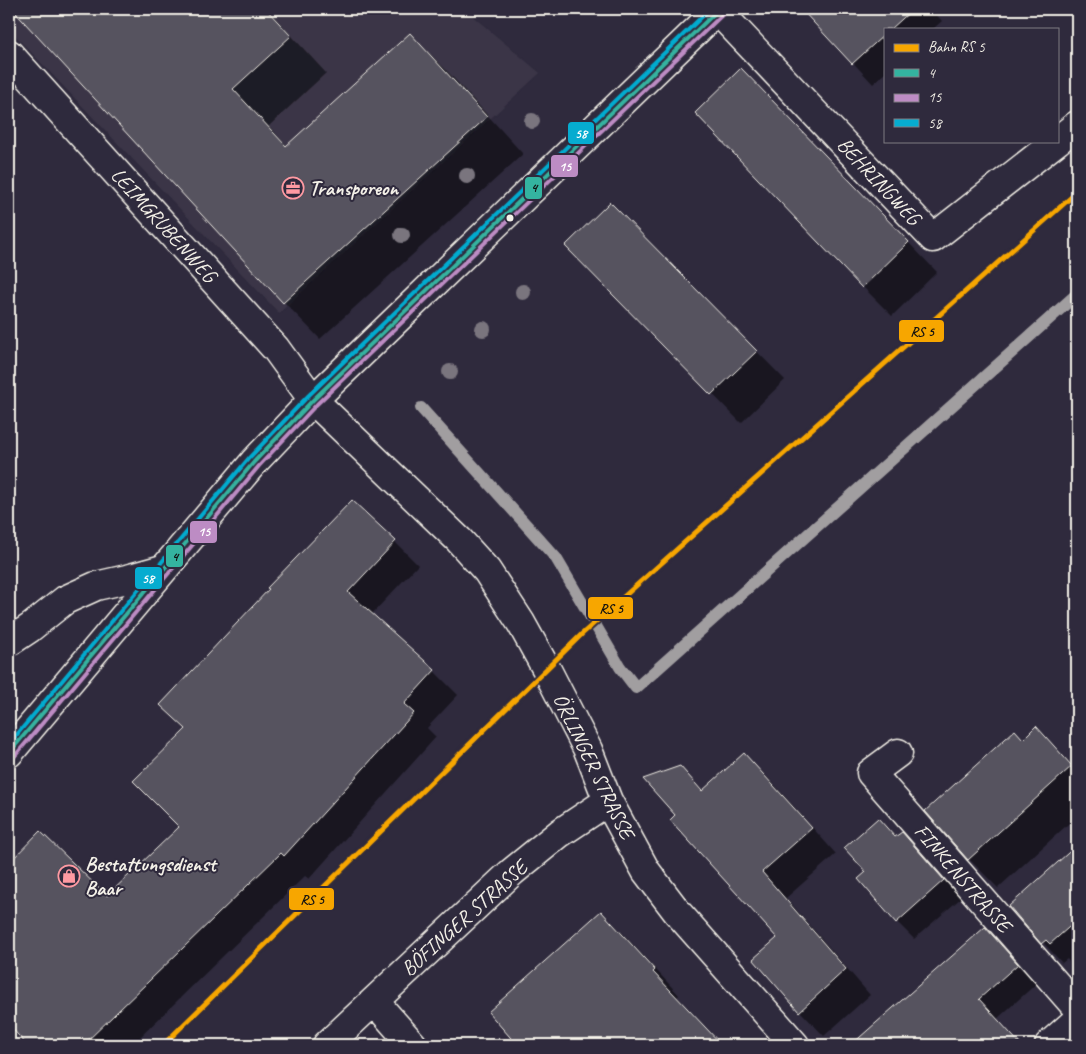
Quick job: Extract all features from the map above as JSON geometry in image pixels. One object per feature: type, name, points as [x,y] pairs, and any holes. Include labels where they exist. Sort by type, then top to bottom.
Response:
[{"type":"street","name":"BEHRINGWEG","points":[[718,10],[934,238],[1056,142]]},
{"type":"street","points":[[9,753],[254,462],[313,400],[718,10]]},
{"type":"street","name":"LEIMGRUBENWEG","points":[[9,54],[276,349],[313,400]]},
{"type":"street","name":"BEHRINGWEG","points":[[1058,140],[1077,125]]},
{"type":"street","name":"ÖRLINGER STRASSE","points":[[313,400],[459,540],[487,571],[521,623],[547,670],[588,750],[608,801],[652,878],[678,912],[796,1045]]},
{"type":"street","points":[[9,642],[30,628],[64,600],[96,586],[127,580],[163,569]]},
{"type":"street","name":"FINKENSTRASSE","points":[[898,753],[871,773],[1077,1008]]},
{"type":"street","name":"BÖFINGER STRASSE","points":[[326,1045],[512,872],[560,833],[608,801]]},
{"type":"street","points":[[374,1000],[413,1045]]},
{"type":"street","points":[[1050,1045],[1077,1020]]},
{"type":"shaded area","name":"Transporeon","points":[[9,9],[464,9],[540,73],[279,313],[9,29]]},
{"type":"building","name":"Transporeon","points":[[12,9],[266,9],[291,36],[233,89],[286,146],[410,33],[487,117],[283,303]]},
{"type":"building","points":[[801,9],[913,9],[892,28],[884,28],[884,35],[852,64]]},
{"type":"building","points":[[741,68],[909,242],[862,288],[695,113]]},
{"type":"building","points":[[610,202],[757,351],[711,395],[565,246]]},
{"type":"building","points":[[352,500],[396,541],[348,592],[435,670],[404,704],[414,713],[284,856],[281,853],[83,1045],[27,1045],[9,1025],[9,863],[40,831],[107,896],[179,827],[133,781],[186,729],[160,705],[269,589],[267,588]]},
{"type":"building","points":[[1036,726],[1072,766],[968,860],[925,811],[1015,730],[1023,739]]},
{"type":"building","points":[[744,753],[812,828],[762,872],[846,969],[799,1012],[753,959],[777,938],[670,820],[675,815],[643,779],[680,766],[702,791]]},
{"type":"building","points":[[878,818],[895,837],[902,832],[944,880],[896,923],[858,879],[866,872],[844,848]]},
{"type":"building","points":[[1077,845],[1077,920],[1050,944],[1046,940],[1041,944],[1009,906]]},
{"type":"building","points":[[601,911],[655,970],[653,972],[722,1045],[517,1045],[488,1012]]},
{"type":"building","points":[[985,927],[1018,964],[979,999],[1021,1045],[851,1045]]},
{"type":"waterway","points":[[421,408],[556,558],[620,667],[636,688],[1077,294]]},
{"type":"transit line","name":"58","points":[[9,744],[249,458],[308,396],[710,9]]},
{"type":"transit line","name":"4","points":[[9,753],[254,462],[313,400],[719,9]]},
{"type":"transit line","name":"15","points":[[14,757],[259,466],[317,404],[723,14]]},
{"type":"transit line","points":[[163,1045],[582,634],[1077,192]]},
{"type":"place","name":"Transporeon","points":[[293,188]]},
{"type":"place","name":"Bestattungsdienst Baar","points":[[69,876]]}]
